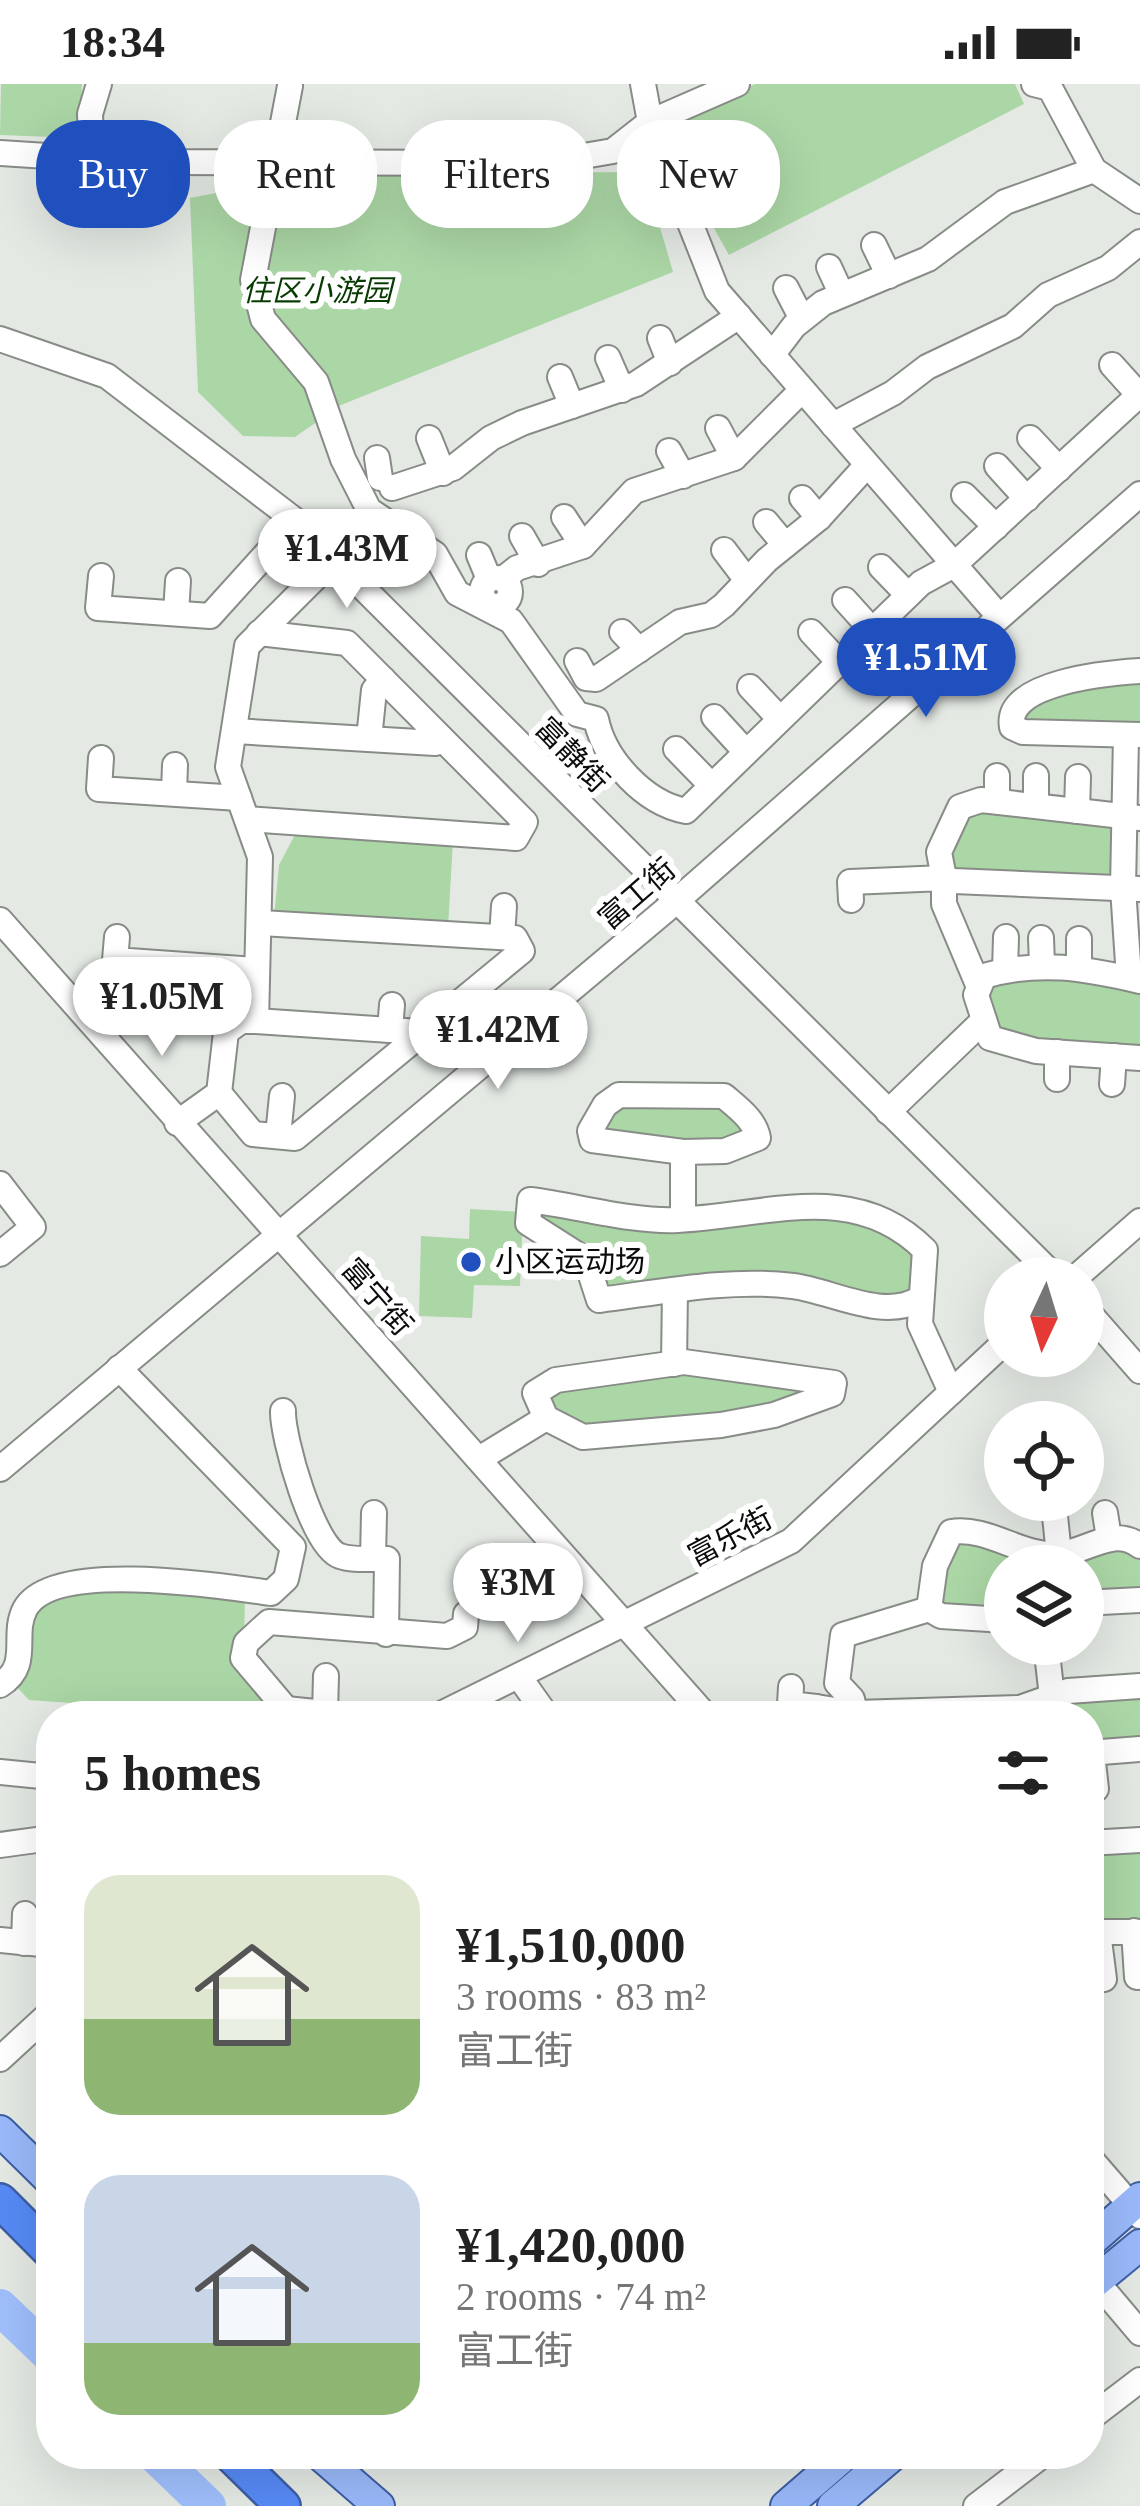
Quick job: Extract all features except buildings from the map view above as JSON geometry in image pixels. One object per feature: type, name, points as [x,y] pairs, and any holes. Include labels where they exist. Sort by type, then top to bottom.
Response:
[{"type":"highway","points":[[0,2201],[36,2237]]},
{"type":"highway","points":[[0,2230],[36,2265]]},
{"type":"highway","points":[[245,2469],[283,2506]]},
{"type":"highway","points":[[270,2469],[308,2506]]},
{"type":"main road","points":[[0,2131],[36,2159]]},
{"type":"main road","points":[[1104,2231],[1137,2207]]},
{"type":"main road","points":[[1104,2274],[1140,2246]]},
{"type":"main road","points":[[336,2469],[379,2506]]},
{"type":"main road","points":[[786,2506],[829,2469]]},
{"type":"main road","points":[[833,2506],[876,2469]]},
{"type":"street","points":[[90,120],[99,84]]},
{"type":"street","points":[[284,120],[288,85],[300,84]]},
{"type":"street","points":[[644,84],[650,120]]},
{"type":"street","points":[[655,120],[737,84]]},
{"type":"street","points":[[1034,84],[1050,88],[1094,170],[1140,201]]},
{"type":"street","points":[[377,158],[436,159],[617,148]]},
{"type":"street","points":[[0,153],[36,156]]},
{"type":"street","points":[[772,355],[802,319],[841,293],[928,259],[963,221],[1003,197],[1046,177],[1094,170]]},
{"type":"street","points":[[265,228],[253,280],[263,319],[316,382],[369,511],[435,554],[458,593],[511,622],[577,714],[596,719],[601,742],[615,763],[666,807],[686,811],[908,596],[954,565],[1140,395],[1112,365]]},
{"type":"street","points":[[692,228],[717,291],[998,615]]},
{"type":"street","points":[[833,425],[873,392],[916,366],[1070,276],[1140,242]]},
{"type":"street","points":[[874,245],[889,276]]},
{"type":"street","points":[[829,267],[841,293]]},
{"type":"street","points":[[786,288],[802,319]]},
{"type":"street","points":[[383,475],[443,473],[492,425],[622,390],[739,316]]},
{"type":"street","points":[[660,338],[670,363]]},
{"type":"street","name":"富静街","points":[[0,339],[106,376],[296,521],[674,903],[1035,1257]]},
{"type":"street","points":[[608,358],[622,390]]},
{"type":"street","points":[[560,377],[572,406]]},
{"type":"street","points":[[490,571],[538,564],[583,546],[634,480],[683,476],[734,458],[802,390]]},
{"type":"street","points":[[718,428],[734,458]]},
{"type":"street","points":[[429,438],[443,473]]},
{"type":"street","points":[[1030,438],[1059,469]]},
{"type":"street","points":[[669,451],[683,476]]},
{"type":"street","points":[[577,662],[586,679],[596,679],[630,641],[672,613],[711,615],[819,518],[867,465]]},
{"type":"street","points":[[997,466],[1027,499]]},
{"type":"street","name":"富工街","points":[[0,1469],[674,903],[1140,494]]},
{"type":"street","points":[[964,495],[996,527]]},
{"type":"street","points":[[802,498],[819,518]]},
{"type":"street","points":[[564,517],[583,546]]},
{"type":"street","points":[[101,576],[98,608],[210,616],[296,521]]},
{"type":"street","points":[[766,522],[785,544]]},
{"type":"street","points":[[522,536],[538,564]]},
{"type":"street","points":[[724,550],[746,579]]},
{"type":"street","points":[[256,1021],[260,857],[228,767],[247,646],[336,557]]},
{"type":"street","points":[[881,567],[908,596]]},
{"type":"street","points":[[176,613],[178,581]]},
{"type":"street","points":[[845,600],[872,630]]},
{"type":"street","points":[[811,632],[839,662]]},
{"type":"street","points":[[101,758],[99,789],[174,794],[243,808],[516,838],[525,822],[347,643],[259,633]]},
{"type":"street","points":[[979,987],[983,976],[1042,965],[1135,980],[1133,736],[1023,732],[1012,728],[1010,719],[1013,708],[1042,688],[1140,671],[1139,652]]},
{"type":"street","points":[[369,739],[374,690],[383,679]]},
{"type":"street","points":[[750,687],[780,719]]},
{"type":"street","points":[[714,717],[746,752]]},
{"type":"street","points":[[234,731],[434,743],[440,737]]},
{"type":"street","points":[[676,749],[712,785]]},
{"type":"street","points":[[174,794],[175,765]]},
{"type":"street","points":[[1036,776],[1036,804]]},
{"type":"street","points":[[1077,811],[1078,777]]},
{"type":"street","points":[[1132,819],[1036,804],[997,788],[960,808],[939,852],[944,904],[979,987],[991,1038],[1014,1047],[1140,1058]]},
{"type":"street","points":[[851,900],[850,882],[944,878],[1008,886],[1131,889]]},
{"type":"street","points":[[502,937],[504,906]]},
{"type":"street","name":"富宁街","points":[[0,920],[692,1701]]},
{"type":"street","points":[[261,922],[515,938],[522,951],[295,1138],[253,1134],[220,1093],[226,1032],[241,1021],[391,1018],[420,1033]]},
{"type":"street","points":[[117,937],[115,960],[205,955],[257,970]]},
{"type":"street","points":[[1006,937],[1006,970]]},
{"type":"street","points":[[1041,938],[1042,965]]},
{"type":"street","points":[[1079,939],[1079,968]]},
{"type":"street","points":[[888,1112],[984,1021]]},
{"type":"street","points":[[1058,1052],[1058,1079]]},
{"type":"street","points":[[1112,1084],[1114,1056]]},
{"type":"street","points":[[701,1091],[724,1096],[756,1126],[758,1138],[725,1151],[683,1152],[592,1140],[590,1131],[605,1105],[619,1095],[641,1092],[701,1091]]},
{"type":"street","points":[[177,1123],[220,1093]]},
{"type":"street","points":[[278,1136],[282,1096]]},
{"type":"street","points":[[683,1152],[683,1219]]},
{"type":"street","points":[[0,1184],[33,1227],[0,1254]]},
{"type":"street","points":[[919,1300],[907,1307],[877,1306],[791,1286],[675,1290],[599,1300],[586,1260],[528,1223],[530,1200],[683,1219],[845,1206],[881,1217],[926,1250],[919,1300],[925,1342],[951,1392]]},
{"type":"street","points":[[1099,1257],[1140,1221]]},
{"type":"street","points":[[674,1364],[675,1290]]},
{"type":"street","points":[[1104,1330],[1140,1371]]},
{"type":"street","name":"富乐街","points":[[470,1701],[791,1540],[984,1361]]},
{"type":"street","points":[[674,1364],[742,1367],[834,1383],[832,1394],[774,1415],[721,1425],[583,1437],[546,1418],[535,1393],[556,1380],[674,1364]]},
{"type":"street","points":[[0,1685],[21,1662],[22,1613],[34,1598],[62,1585],[112,1571],[234,1578],[271,1592],[286,1579],[293,1547],[119,1367]]},
{"type":"street","points":[[283,1411],[282,1434],[296,1460],[304,1503],[322,1545],[340,1556],[388,1559],[386,1634]]},
{"type":"street","points":[[479,1459],[546,1418]]},
{"type":"street","points":[[374,1513],[374,1558]]},
{"type":"street","points":[[1076,1545],[1107,1526],[1140,1546]]},
{"type":"street","points":[[937,1621],[935,1566],[951,1532],[1000,1529],[1036,1545]]},
{"type":"street","points":[[1104,1606],[1140,1600]]},
{"type":"street","points":[[280,1701],[243,1658],[246,1643],[269,1622],[386,1634],[457,1634],[465,1627],[466,1613]]},
{"type":"street","points":[[852,1701],[837,1683],[843,1635],[937,1621],[984,1624]]},
{"type":"street","points":[[1048,1665],[1052,1697]]},
{"type":"street","points":[[325,1701],[326,1676]]},
{"type":"street","points":[[520,1678],[536,1701]]},
{"type":"street","points":[[1040,1701],[1140,1686]]},
{"type":"street","points":[[790,1701],[791,1687]]},
{"type":"street","points":[[1104,1752],[1140,1749]]},
{"type":"street","points":[[0,1772],[36,1779]]},
{"type":"street","points":[[0,1845],[36,1840]]},
{"type":"street","points":[[1104,1842],[1140,1840]]},
{"type":"street","points":[[12,1942],[25,1914]]},
{"type":"street","points":[[1104,1932],[1137,1932],[1137,1977]]},
{"type":"street","points":[[0,2060],[36,2026]]},
{"type":"street","points":[[1104,2173],[1137,2207]]},
{"type":"street","points":[[1104,2296],[1140,2333]]},
{"type":"street","points":[[1104,2408],[1140,2380]]},
{"type":"street","points":[[976,2506],[1024,2469]]},
{"type":"green space","points":[[1,84],[82,84],[80,120],[36,120],[36,136],[0,135]]},
{"type":"green space","points":[[755,84],[1015,84],[1024,104],[729,255],[714,228],[780,228],[780,120],[679,120]]},
{"type":"green space","name":"住区小游园","points":[[593,172],[617,172],[617,228],[660,228],[673,272],[341,405],[295,437],[243,436],[198,392],[190,198],[214,193],[214,228],[377,228],[377,174],[401,173],[401,228],[593,228]]},
{"type":"green space","points":[[1140,674],[1140,732],[1024,730],[1022,704]]},
{"type":"green space","points":[[962,809],[1121,824],[1121,886],[946,876]]},
{"type":"green space","points":[[298,829],[453,840],[448,928],[274,918],[279,865]]},
{"type":"green space","points":[[1021,967],[1140,982],[1140,1056],[993,1036],[986,977]]},
{"type":"green space","points":[[723,1098],[753,1128],[725,1149],[594,1138],[606,1106]]},
{"type":"green space","points":[[534,1205],[844,1212],[922,1252],[914,1297],[832,1290],[605,1295],[531,1220]]},
{"type":"green space","name":"小区运动场","points":[[470,1209],[523,1212],[520,1286],[474,1285],[472,1318],[419,1316],[421,1236],[469,1239]]},
{"type":"green space","points":[[668,1368],[832,1384],[774,1413],[584,1435],[548,1417],[538,1394]]},
{"type":"green space","points":[[952,1534],[997,1545],[984,1545],[984,1616],[941,1613],[938,1567]]},
{"type":"green space","points":[[1108,1541],[1140,1551],[1140,1597],[1104,1599],[1104,1545],[1090,1545]]},
{"type":"green space","points":[[112,1586],[245,1595],[244,1642],[265,1691],[261,1701],[29,1700],[14,1684],[24,1634],[36,1608],[62,1596]]},
{"type":"green space","points":[[1140,1690],[1140,1746],[1104,1748],[1104,1701],[1004,1701]]},
{"type":"green space","points":[[1140,1845],[1140,1928],[1104,1929],[1104,1846]]},
{"type":"waterway","points":[[0,2307],[36,2342]]},
{"type":"waterway","points":[[170,2469],[208,2506]]},
{"type":"place","name":"小区运动场","points":[[471,1262]]}]
